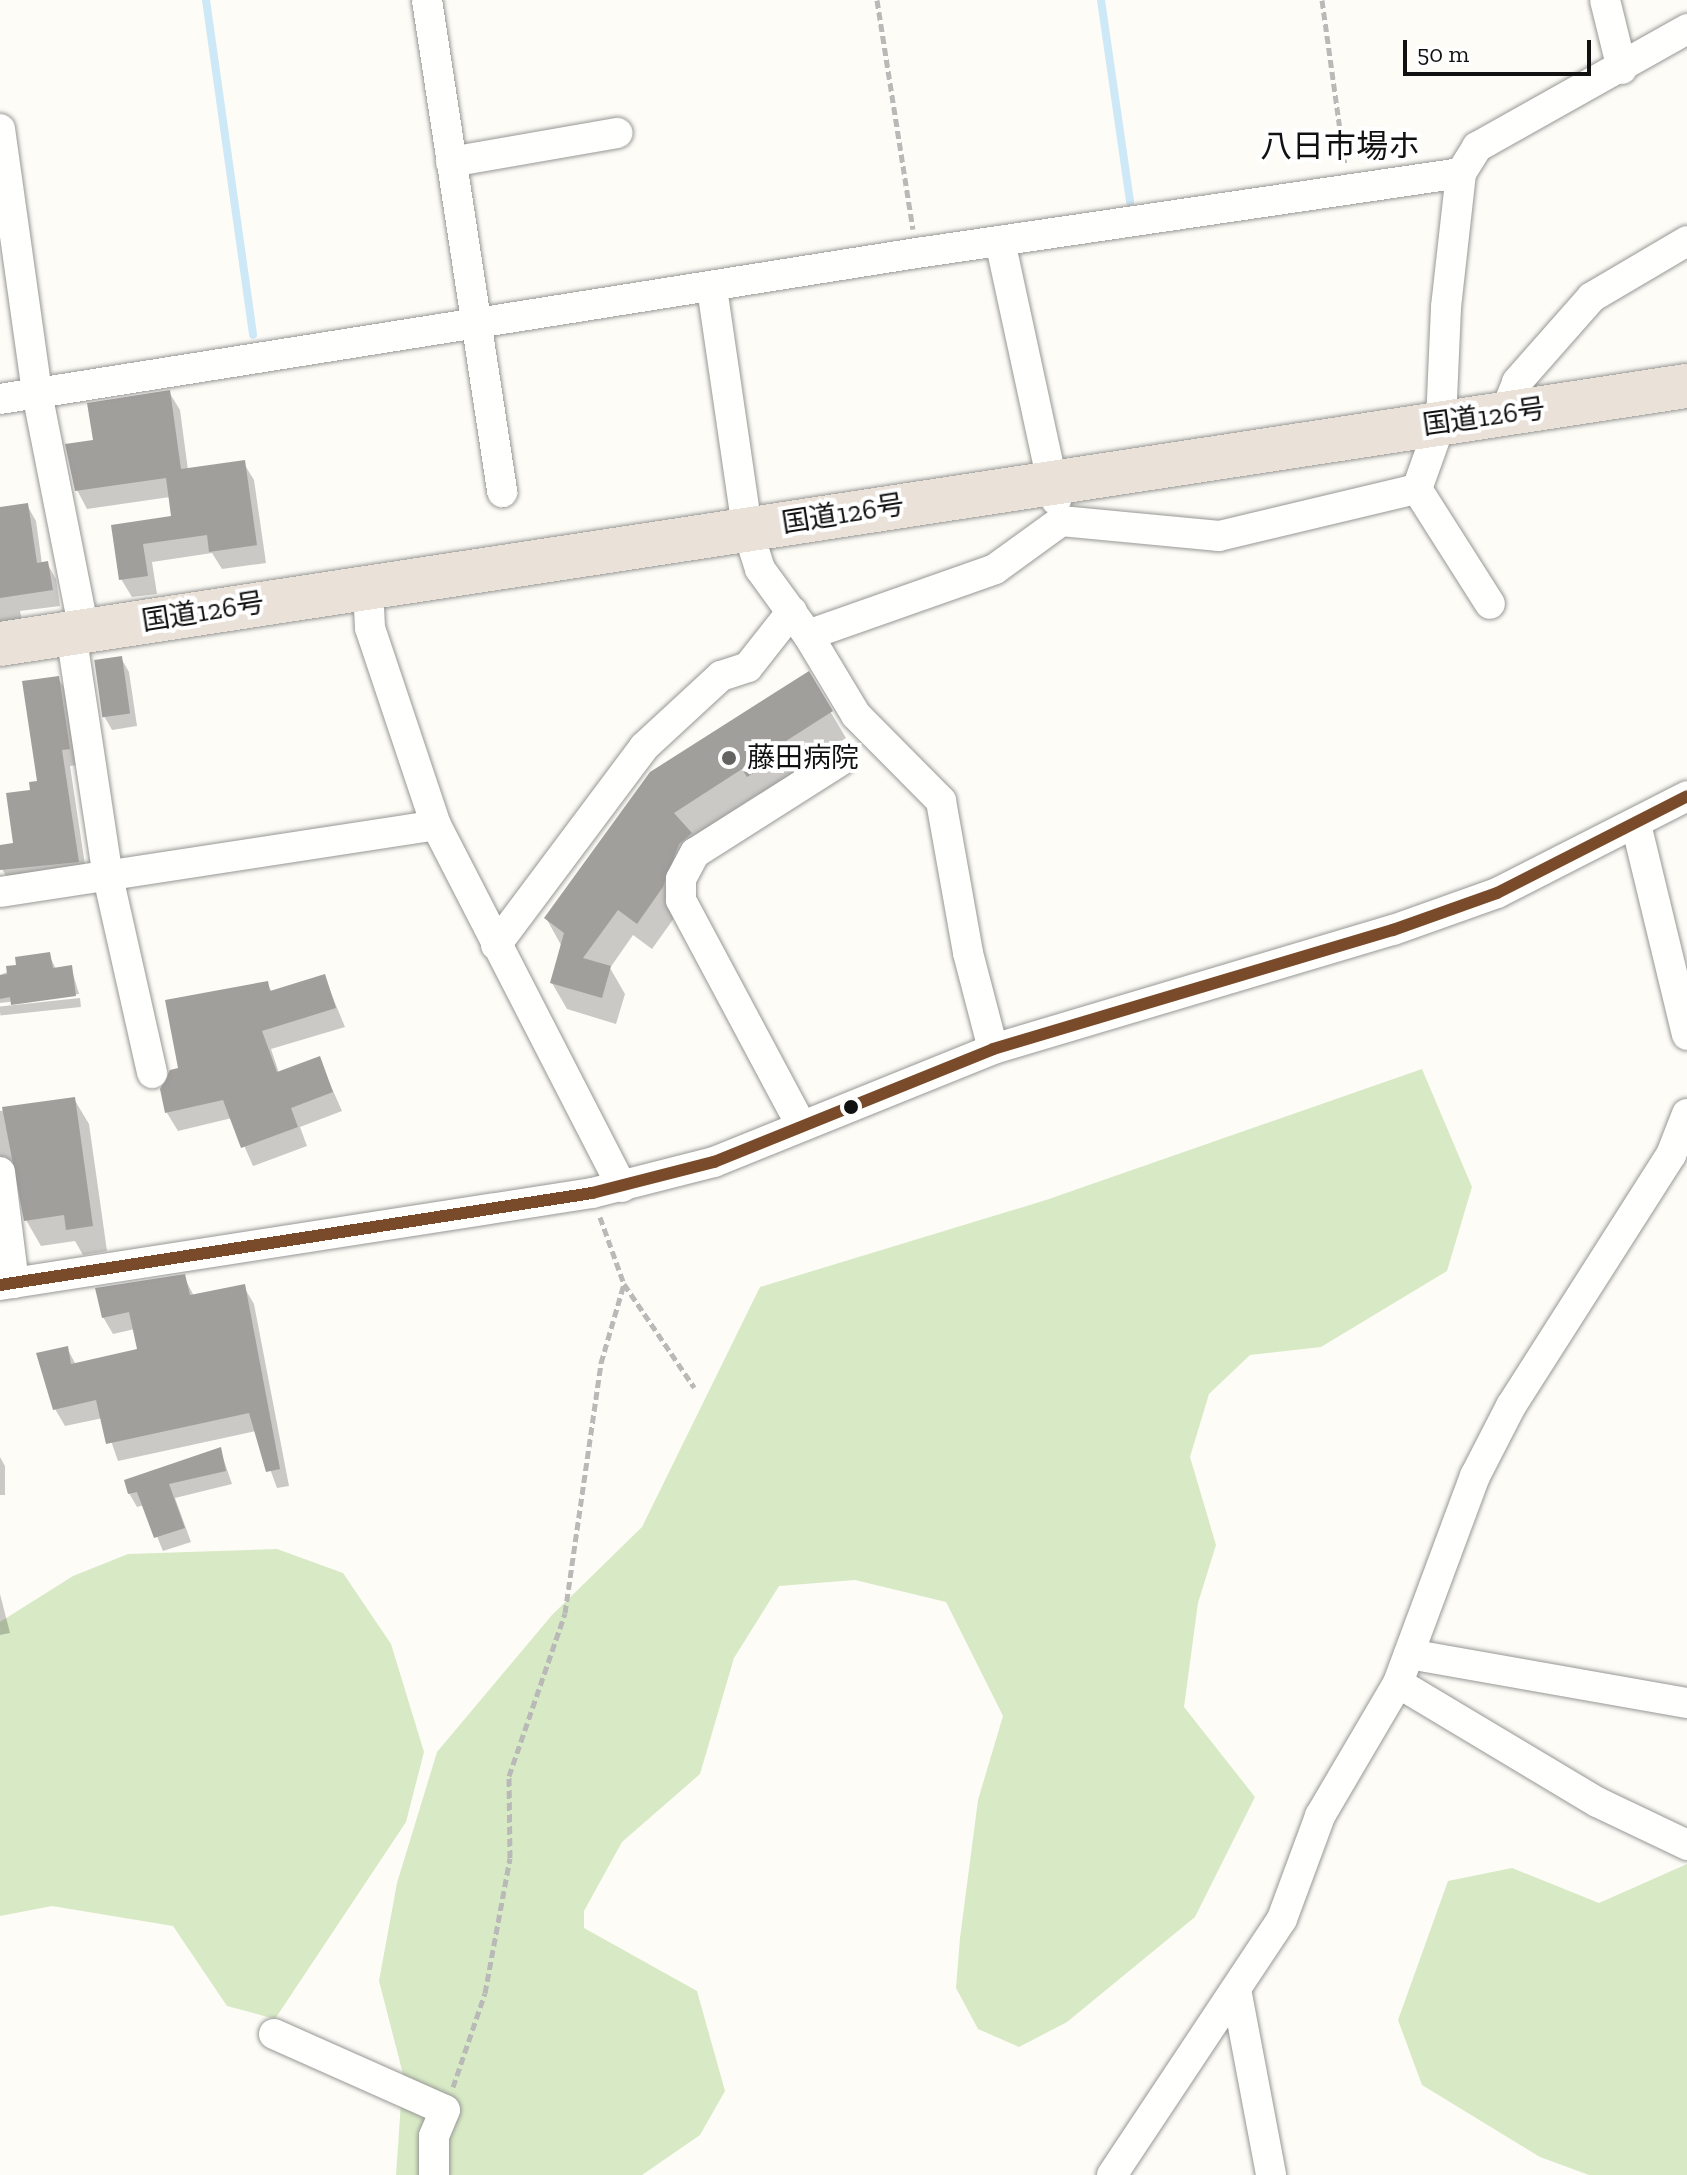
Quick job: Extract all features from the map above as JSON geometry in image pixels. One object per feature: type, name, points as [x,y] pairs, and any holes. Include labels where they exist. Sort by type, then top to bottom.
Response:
[{"type":"highway","name":"国道126号","points":[[0,644],[747,528],[1056,502],[1441,422],[1687,386]]},
{"type":"street","points":[[427,0],[502,492]]},
{"type":"street","points":[[1605,0],[1622,69]]},
{"type":"street","points":[[1417,489],[1441,422],[1446,307],[1461,173],[1477,147],[1622,69],[1687,29]]},
{"type":"street","points":[[0,129],[14,331],[37,393],[77,632],[108,877],[152,1073]]},
{"type":"street","points":[[451,162],[617,133]]},
{"type":"street","points":[[0,399],[917,253],[1461,173]]},
{"type":"street","points":[[1000,241],[1056,502]]},
{"type":"street","points":[[1504,415],[1517,382],[1592,297],[1687,241]]},
{"type":"street","points":[[712,288],[747,528],[760,569],[800,623],[856,715],[941,801],[968,953],[993,1049]]},
{"type":"street","points":[[1056,502],[1219,536],[1417,489]]},
{"type":"street","points":[[1417,489],[1490,604]]},
{"type":"street","points":[[496,945],[644,747],[721,676],[748,667],[800,623],[995,569],[1056,502]]},
{"type":"street","points":[[368,587],[370,628],[436,825],[622,1187]]},
{"type":"street","points":[[801,1125],[681,900],[681,879],[695,853],[840,761]]},
{"type":"street","points":[[0,1172],[7,1284],[622,1187],[714,1162],[993,1049],[1393,930],[1497,893],[1687,796]]},
{"type":"street","points":[[1636,824],[1687,1035]]},
{"type":"street","points":[[0,892],[436,825]]},
{"type":"street","points":[[1112,2175],[1282,1919],[1320,1816],[1398,1683],[1482,1462],[1511,1406],[1671,1155],[1687,1114]]},
{"type":"street","points":[[1409,1654],[1687,1703]]},
{"type":"street","points":[[1398,1683],[1597,1802],[1687,1845]]},
{"type":"street","points":[[1236,1989],[1271,2175]]},
{"type":"street","points":[[274,2034],[445,2110],[434,2136],[434,2175]]},
{"type":"path","points":[[877,0],[917,253]]},
{"type":"path","points":[[1322,0],[1348,190]]},
{"type":"path","points":[[592,1193],[624,1284],[694,1387]]},
{"type":"path","points":[[445,2110],[485,1993],[510,1858],[509,1776],[565,1613],[601,1363],[624,1284]]},
{"type":"green space","points":[[1422,1069],[1472,1187],[1447,1271],[1321,1347],[1250,1355],[1209,1394],[1190,1457],[1216,1545],[1198,1603],[1184,1707],[1255,1797],[1195,1917],[1067,2022],[1019,2047],[978,2029],[956,1988],[978,1800],[1003,1716],[946,1602],[855,1580],[779,1586],[734,1658],[700,1774],[622,1842],[584,1911],[584,1928],[697,1991],[725,2091],[700,2135],[642,2175],[396,2175],[403,2074],[379,1981],[397,1883],[437,1752],[552,1615],[642,1527],[760,1287],[1046,1200]]},
{"type":"green space","points":[[277,1549],[343,1573],[391,1644],[424,1752],[406,1822],[275,2019],[227,2006],[173,1926],[52,1906],[0,1916],[0,1622],[73,1576],[128,1554]]},
{"type":"green space","points":[[1687,1864],[1687,2175],[1589,2175],[1540,2157],[1422,2085],[1398,2020],[1448,1881],[1512,1868],[1599,1903]]},
{"type":"building","points":[[170,390],[181,469],[245,460],[257,545],[209,552],[207,535],[143,544],[148,576],[119,580],[111,525],[171,516],[166,478],[75,491],[65,444],[93,440],[87,403]]},
{"type":"building","points":[[28,503],[37,563],[48,561],[53,590],[0,598],[0,507]]},
{"type":"building","points":[[122,656],[130,713],[102,717],[94,660]]},
{"type":"building","points":[[809,671],[833,711],[786,741],[790,749],[747,777],[742,769],[674,813],[692,833],[679,844],[663,887],[637,924],[618,910],[583,958],[611,966],[602,998],[550,983],[564,933],[544,918],[650,772]]},
{"type":"building","points":[[59,676],[70,749],[62,750],[79,862],[0,870],[0,845],[13,843],[6,793],[30,790],[29,782],[37,781],[22,681]]},
{"type":"building","points":[[50,952],[53,968],[72,965],[76,996],[11,1005],[10,997],[0,999],[0,975],[7,974],[6,966],[16,965],[15,957]]},
{"type":"building","points":[[325,974],[336,1008],[262,1031],[277,1072],[320,1056],[333,1092],[291,1108],[298,1127],[241,1148],[223,1100],[165,1113],[160,1089],[170,1070],[178,1068],[165,1000],[268,981],[270,991]]},
{"type":"building","points":[[75,1097],[93,1226],[66,1230],[64,1215],[24,1221],[2,1107]]},
{"type":"building","points":[[185,1274],[190,1295],[245,1284],[280,1469],[266,1472],[249,1413],[106,1444],[96,1400],[53,1410],[36,1353],[68,1346],[71,1364],[137,1349],[129,1312],[102,1318],[95,1288]]},
{"type":"building","points":[[221,1447],[226,1471],[169,1484],[185,1528],[154,1538],[137,1492],[128,1494],[124,1480]]},
{"type":"waterway","points":[[206,0],[253,335]]},
{"type":"waterway","points":[[1101,0],[1130,202]]},
{"type":"transit line","points":[[0,1285],[592,1193],[714,1162],[993,1049],[1393,930],[1497,893],[1687,796]]},
{"type":"place","name":"藤田病院","points":[[729,758]]},
{"type":"district","name":"八日市場ホ","points":[[1340,146]]}]
